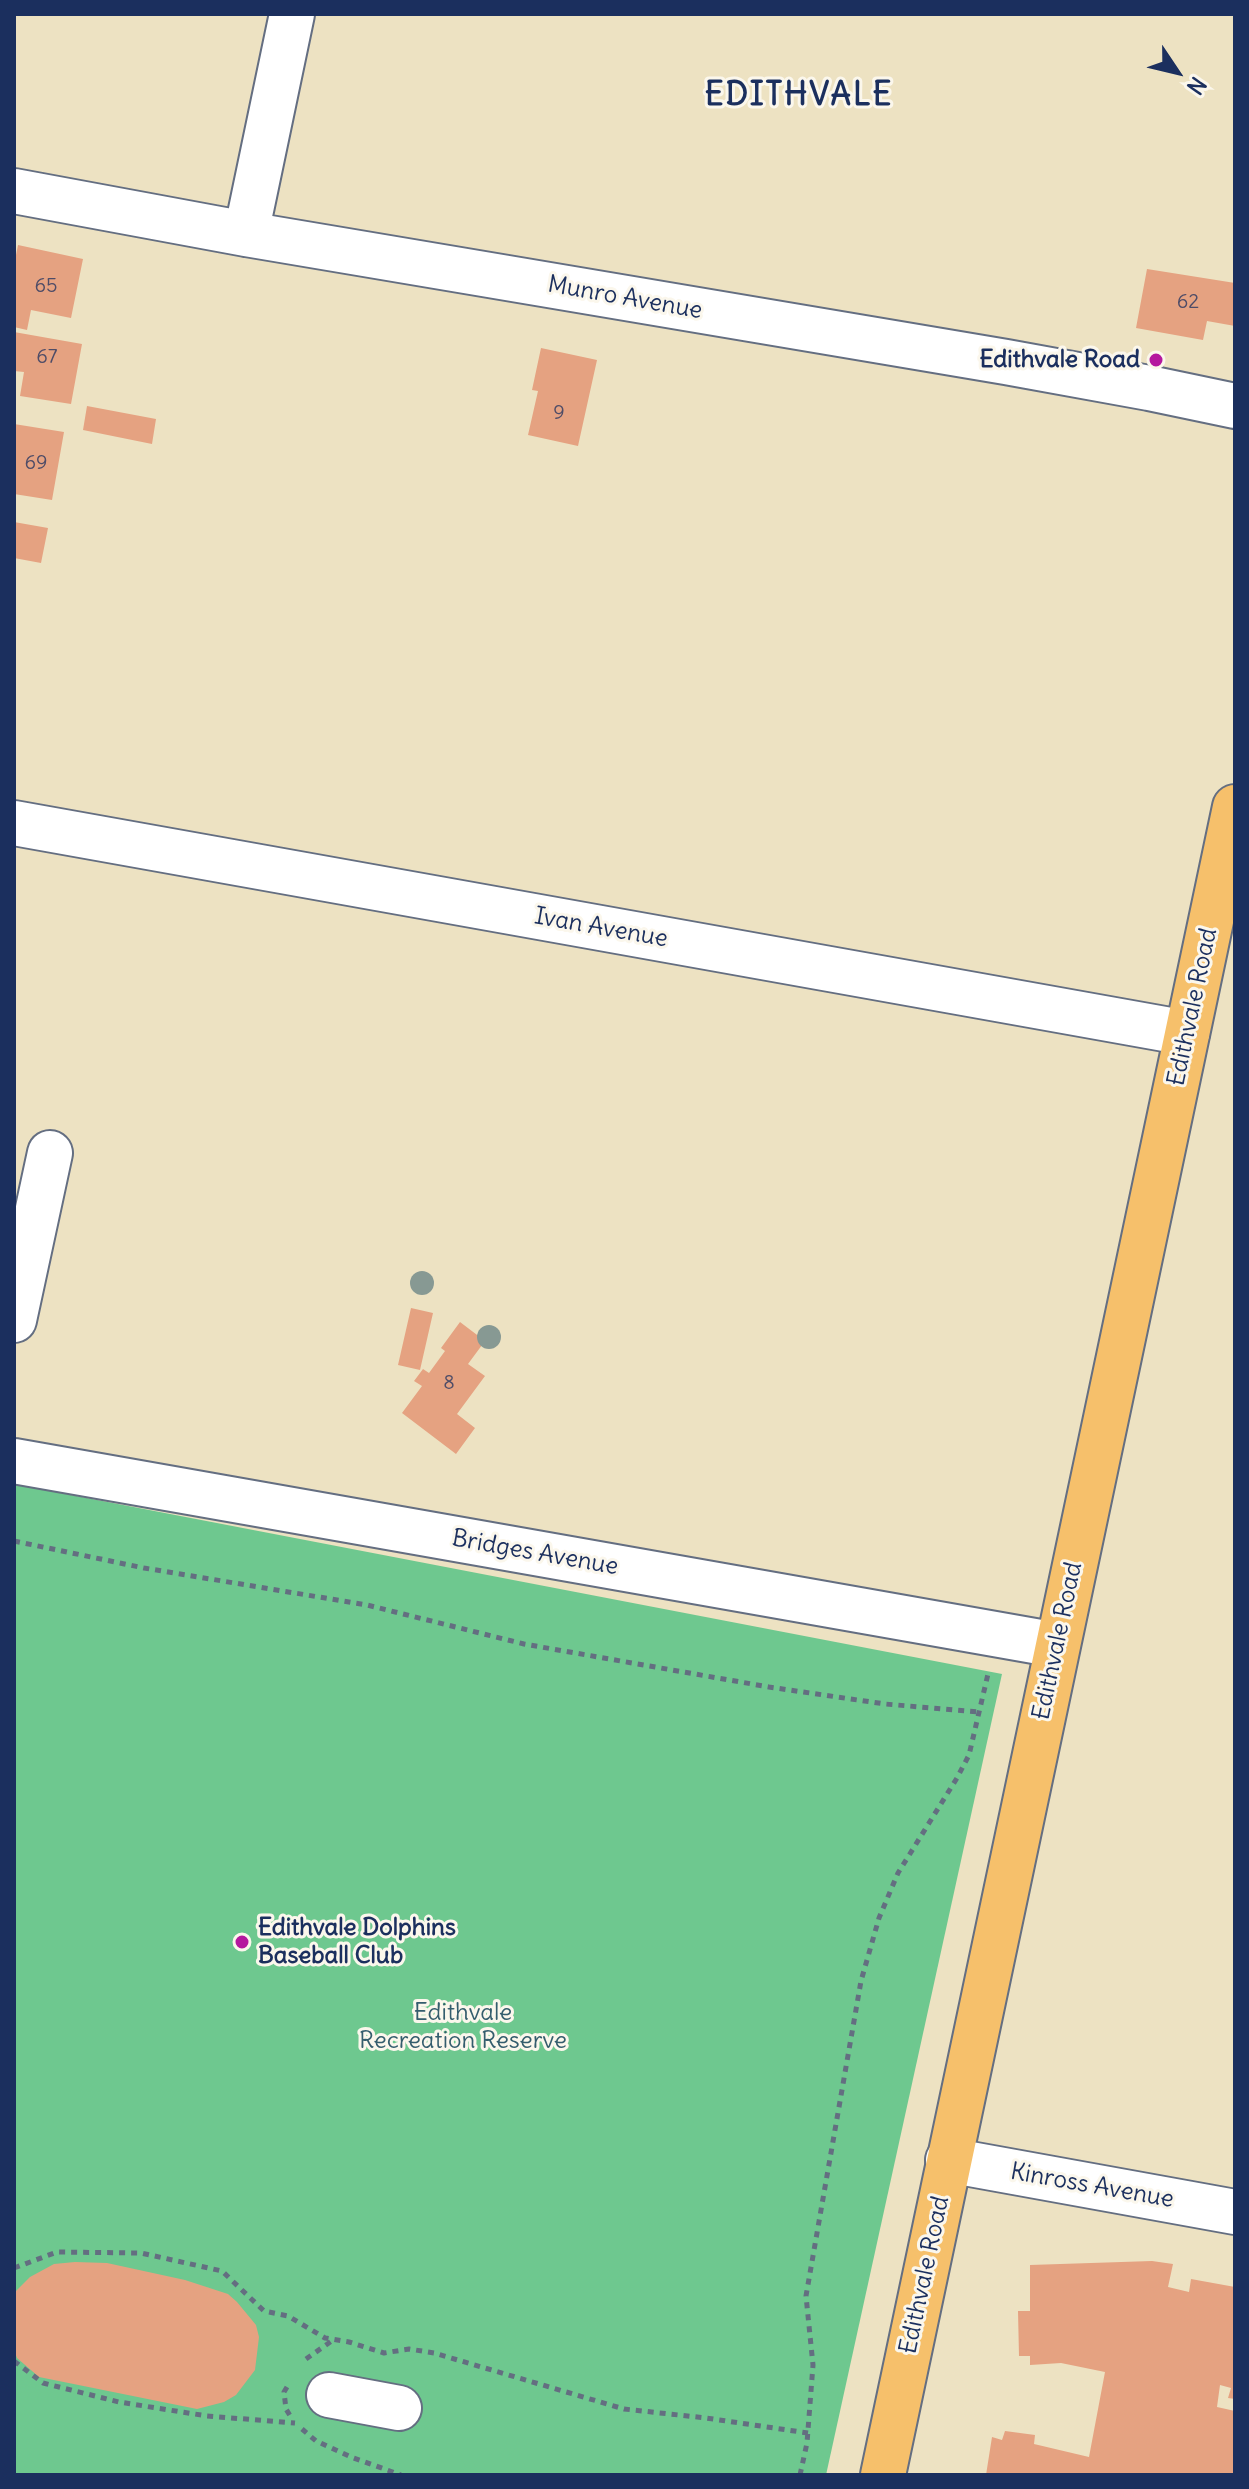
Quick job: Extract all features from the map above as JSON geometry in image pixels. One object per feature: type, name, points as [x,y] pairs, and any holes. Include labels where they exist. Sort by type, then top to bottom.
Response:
[{"type":"highway","name":"Edithvale Road","points":[[883,2475],[1235,807]]},
{"type":"street","points":[[246,234],[292,14]]},
{"type":"street","name":"Munro Avenue","points":[[14,191],[246,234],[1020,365],[1235,406]]},
{"type":"street","name":"Ivan Avenue","points":[[14,823],[1187,1033]]},
{"type":"street","points":[[14,1320],[50,1153]]},
{"type":"street","name":"Bridges Avenue","points":[[14,1461],[1057,1645]]},
{"type":"street","name":"Kinross Avenue","points":[[948,2160],[1235,2212]]},
{"type":"street","points":[[329,2395],[399,2408]]},
{"type":"path","points":[[14,1541],[144,1568],[367,1605],[524,1644],[842,1698],[980,1712]]},
{"type":"path","points":[[800,2475],[808,2433],[813,2365],[806,2296],[861,1981],[879,1918],[898,1873],[969,1755],[991,1663],[1001,1635]]},
{"type":"path","points":[[14,2268],[57,2252],[141,2253],[222,2271],[264,2311],[288,2316],[325,2338],[384,2353],[409,2349],[434,2353],[624,2409],[808,2433]]},
{"type":"path","points":[[14,2361],[43,2383],[119,2402],[207,2416],[295,2423],[316,2441],[401,2475]]},
{"type":"green space","name":"Edithvale Recreation Reserve","points":[[14,1484],[1002,1674],[826,2475],[14,2475]]},
{"type":"building","points":[[18,245],[83,259],[71,318],[31,310],[27,330],[14,327],[14,265]]},
{"type":"building","points":[[1147,269],[1235,283],[1235,326],[1207,321],[1203,340],[1136,328]]},
{"type":"building","points":[[14,332],[82,344],[71,404],[20,396],[24,372],[14,371]]},
{"type":"building","points":[[541,348],[597,360],[578,446],[528,435],[538,391],[532,390]]},
{"type":"building","points":[[87,406],[156,419],[152,444],[83,430]]},
{"type":"building","points":[[14,424],[64,432],[52,500],[14,494]]},
{"type":"building","points":[[14,522],[48,528],[41,563],[14,558]]},
{"type":"building","points":[[411,1308],[433,1313],[420,1370],[398,1365]]},
{"type":"building","points":[[460,1322],[485,1341],[468,1364],[485,1376],[457,1414],[475,1428],[456,1454],[402,1413],[422,1386],[414,1381],[423,1369],[429,1373],[445,1351],[441,1348]]},
{"type":"building","points":[[1152,2261],[1173,2264],[1168,2287],[1189,2292],[1191,2279],[1235,2287],[1235,2399],[1228,2398],[1231,2388],[1220,2385],[1217,2407],[1235,2411],[1235,2475],[986,2475],[992,2437],[1002,2440],[1005,2431],[1035,2435],[1034,2444],[1089,2457],[1105,2372],[1061,2363],[1030,2365],[1030,2356],[1019,2356],[1018,2311],[1030,2311],[1030,2265]]},
{"type":"building","points":[[107,2263],[185,2280],[228,2294],[256,2325],[259,2337],[255,2370],[236,2395],[224,2402],[197,2409],[39,2377],[17,2358],[14,2350],[14,2293],[30,2277],[54,2264]]},
{"type":"place","name":"Edithvale Road","points":[[1156,360]]},
{"type":"place","name":"Edithvale Dolphins Baseball Club","points":[[242,1942]]},
{"type":"district","name":"EDITHVALE","points":[[799,96]]}]
